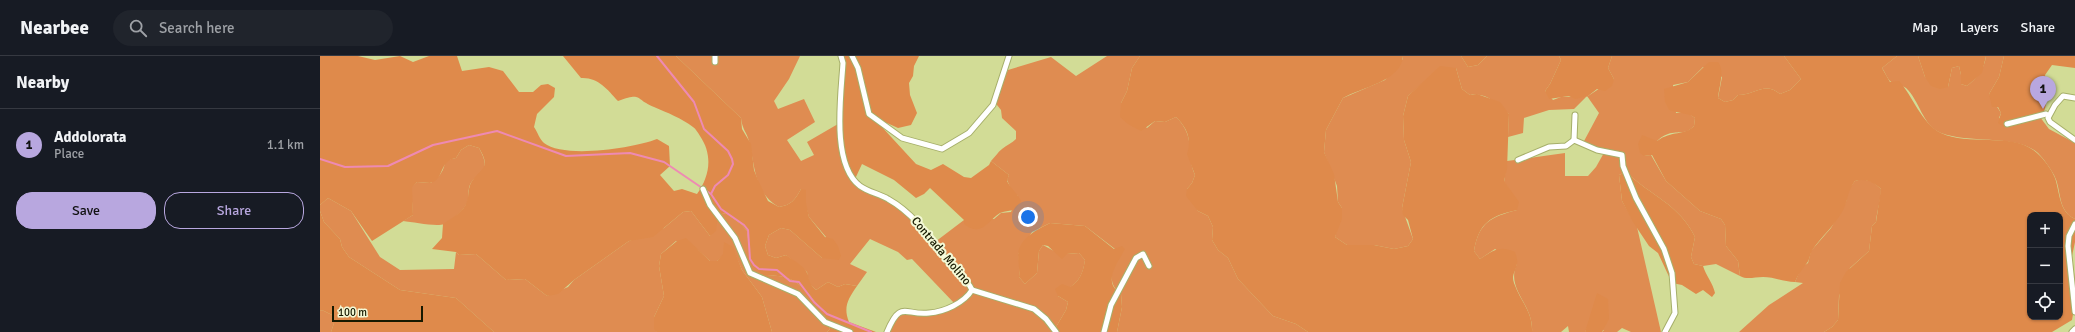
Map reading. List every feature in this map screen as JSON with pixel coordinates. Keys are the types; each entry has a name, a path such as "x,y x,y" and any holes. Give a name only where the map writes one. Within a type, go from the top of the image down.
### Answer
{"street":[{"name":"Contrada Molino","path":"841,56 843,64 839,140 847,167 860,186 888,199 914,217 953,269 970,285 972,290"},
{"path":"852,56 858,68 870,114 902,138 942,150 969,133 993,105 1009,56"},
{"path":"2075,98 2063,96 2055,105 2048,118 2050,122 2075,140"},
{"path":"2008,124 2046,114"},
{"path":"1574,140 1575,115"},
{"path":"1518,160 1549,147 1566,146 1574,140"},
{"path":"1574,140 1597,150 1622,155 1623,166 1636,198 1664,249 1672,273 1674,313 1664,332"},
{"path":"703,189 710,205 735,238 750,273 798,294 825,322 850,332"},
{"path":"2075,224 2069,236 2068,246 2075,312"},
{"path":"1104,332 1111,305 1136,258 1143,254 1149,266"},
{"path":"887,332 899,313 906,310 929,313 941,310 960,302 968,296 972,290 1034,309 1046,319 1056,332"},
{"path":"2072,332 2075,329"}],"shaded area":[{"path":"320,56 358,56 375,60 400,56 413,62 429,56 457,56 462,71 489,67 503,71 519,92 533,92 541,85 548,84 555,88 554,97 537,114 534,127 544,143 554,148 582,151 632,146 657,139 669,146 670,166 660,175 674,191 682,189 697,194 705,180 708,158 704,143 695,129 679,118 638,98 631,97 618,101 602,85 592,79 581,78 563,56 676,56 741,118 742,129 751,144 754,170 768,201 779,207 787,205 797,196 801,189 806,190 806,203 809,217 825,237 833,239 838,246 841,256 839,260 822,258 790,230 781,228 769,235 765,246 768,255 776,258 786,255 797,262 806,271 811,284 816,290 828,282 838,287 845,284 857,286 847,303 846,312 849,322 876,332 827,332 830,329 825,316 801,286 788,278 763,275 751,264 747,231 741,224 726,213 718,215 716,231 710,236 691,211 683,212 653,237 629,241 574,280 558,294 547,296 525,279 506,280 476,254 459,255 456,252 432,249 442,238 443,224 457,214 465,205 473,179 483,169 485,161 479,148 469,145 461,150 456,158 446,163 435,181 430,183 417,182 412,187 413,215 372,241 351,211 328,198 320,205"},
{"path":"676,56 800,56 789,79 774,101 778,109 804,99 815,122 787,140 801,161 814,155 807,142 838,124 855,179 867,189 893,200 918,220 935,242 964,220 994,219 1001,213 1011,212 1018,196 1013,193 1007,180 1009,175 991,161 1001,150 1016,139 1016,131 1002,118 1001,110 993,100 1008,70 1051,57 1076,76 1107,56 1140,56 1132,68 1127,91 1121,103 1147,128 1155,121 1165,122 1176,117 1189,139 1192,167 1195,175 1192,183 1187,189 1198,211 1208,216 1213,227 1212,240 1218,250 1228,258 1238,279 1273,316 1296,324 1308,332 1117,332 1122,307 1121,294 1113,285 1111,274 1115,249 1085,226 1050,223 1032,232 1018,254 1020,267 1019,277 1025,284 1037,273 1039,251 1043,245 1054,251 1067,254 1079,253 1085,260 1082,273 1077,281 1058,296 1068,302 1066,310 1056,327 1059,332 888,332 895,317 907,309 927,313 955,304 912,259 907,260 898,252 870,239 850,264 867,272 857,286 845,284 838,287 828,282 816,290 809,283 807,272 786,255 776,258 768,255 765,246 769,235 781,228 790,230 822,258 826,237 809,217 801,189 792,201 787,205 779,207 765,194 760,187 757,178 749,141 742,125 741,118"},
{"path":"842,56 919,56 914,66 913,76 909,83 910,95 917,113 911,125 898,128 887,123 881,126 916,164 931,170 943,164 964,177 971,178 989,165 991,161 1009,175 1007,181 1021,201 1016,209 1000,213 980,229 970,228 964,224 964,220 930,188 924,194 916,198 894,180 862,164 855,179 844,158 838,124"},
{"path":"1140,56 1403,56 1401,65 1396,72 1388,78 1343,98 1326,130 1324,152 1334,174 1338,202 1342,208 1342,219 1335,237 1347,245 1374,245 1394,249 1408,246 1413,239 1408,220 1403,215 1402,208 1411,162 1404,140 1403,116 1408,96 1440,66 1456,68 1462,89 1470,95 1477,94 1500,102 1509,114 1507,169 1504,181 1519,202 1517,210 1500,215 1488,222 1479,233 1474,251 1480,259 1489,253 1501,249 1515,252 1517,263 1513,280 1528,312 1532,325 1532,332 1308,332 1296,324 1273,316 1238,279 1228,258 1218,250 1212,240 1213,227 1208,216 1198,211 1186,196 1187,189 1192,183 1195,175 1187,154 1189,139 1183,125 1176,117 1165,122 1155,121 1141,131 1128,124 1120,117 1121,103 1127,91 1132,68"},
{"path":"1403,56 1461,56 1468,67 1478,65 1487,56 1559,56 1561,60 1550,84 1545,91 1553,100 1561,97 1587,96 1574,109 1549,110 1524,118 1523,133 1508,137 1509,114 1487,97 1482,95 1470,95 1462,89 1456,68 1423,83 1408,96 1403,116 1404,140 1411,162 1402,208 1413,239 1408,246 1394,249 1374,245 1347,245 1335,237 1342,208 1338,202 1337,186 1324,152 1326,130 1343,98 1385,80 1403,59"},
{"path":"1461,56 1487,56 1478,65 1468,67"},
{"path":"1559,56 1612,56 1608,68 1614,79 1612,86 1605,91 1597,89 1588,96 1575,99 1569,96 1549,99 1545,91 1550,84 1561,60"},
{"path":"1612,56 1784,56 1801,79 1790,90 1780,94 1775,90 1765,89 1738,95 1733,100 1725,102 1718,98 1722,77 1703,67 1688,82 1673,85 1676,113 1688,113 1695,118 1694,126 1685,132 1664,135 1644,156 1651,155 1666,181 1700,211 1721,219 1725,225 1726,246 1738,261 1740,276 1716,264 1703,266 1694,264 1691,257 1695,237 1681,216 1673,208 1626,172 1619,175 1622,201 1637,227 1661,332 1631,332 1622,328 1617,332 1602,332 1604,330 1587,328 1585,332 1569,332 1568,326 1561,332 1532,332 1529,313 1517,289 1515,281 1514,273 1517,264 1495,249 1480,259 1474,251 1479,233 1488,222 1500,215 1517,210 1509,189 1504,182 1507,161 1565,153 1565,176 1588,176 1596,167 1605,151 1583,143 1599,113 1587,96 1614,79 1608,68"},
{"path":"1784,56 1897,56 1882,68 1890,82 1899,81 1928,123 1934,129 1953,137 2016,143 2027,146 2037,153 2045,161 2054,175 2063,207 2070,216 2075,219 2075,242 2072,256 2075,281 2075,303 2072,320 2052,332 1824,332 1832,327 1838,320 1840,283 1846,272 1869,251 1872,226 1876,222 1881,189 1866,180 1855,181 1850,189 1842,212 1813,249 1808,261 1795,282 1767,277 1748,278 1740,276 1738,261 1726,246 1725,225 1721,219 1700,211 1666,181 1652,155 1644,156 1640,153 1638,144 1642,135 1657,141 1668,135 1686,131 1694,126 1695,118 1669,110 1665,102 1664,89 1688,82 1709,62 1718,62 1720,66 1721,79 1718,98 1725,102 1733,100 1738,95 1765,89 1775,90 1780,94 1790,90 1801,79"},
{"path":"1897,56 1918,56 1925,77 1948,87 1952,68 1959,66 1961,84 1967,86 1980,73 1986,56 2004,56 1999,77 1989,94 2001,113 1999,118 2012,124 2040,117 2049,129 2075,143 2075,219 2065,211 2051,169 2038,153 2029,147 2006,141 1953,136 1941,133 1929,124 1911,93 1906,88 1890,81 1882,68"},
{"path":"1918,56 1986,56 1982,73 1967,86 1961,84 1959,66 1952,68 1948,87 1940,89 1931,86 1925,77"},
{"path":"2004,56 2075,56 2075,68 2052,65 2045,75 2047,97 2043,114 2037,119 2004,127 1998,123 2001,113 1998,107 1992,107 1989,94 1999,77"},
{"path":"469,145 479,148 485,164 482,172 471,183 468,200 461,211 451,220 441,225 403,221 413,215 411,187 417,182 431,183 438,177 448,160 456,158 461,150"},
{"path":"1626,172 1673,208 1688,226 1695,237 1691,257 1694,264 1703,266 1714,289 1715,293 1712,297 1703,290 1696,294 1682,285 1672,283 1658,253 1649,246 1633,222 1622,201 1619,175"},
{"path":"1862,179 1873,182 1881,189 1880,201 1876,222 1872,226 1869,251 1850,268 1839,296 1838,320 1832,327 1824,332 1739,332 1769,305 1803,283 1795,282 1801,268 1808,263 1811,251 1831,228 1846,202 1848,190 1855,181"},
{"path":"328,198 351,211 380,257 400,270 454,269 456,252 459,255 476,254 506,280 525,279 547,296 568,287 574,280 629,241 664,228 683,212 691,211 710,236 718,215 726,213 741,224 747,231 749,246 763,275 785,277 796,282 817,303 825,316 830,329 827,332 772,332 762,297 742,270 732,247 717,261 710,261 698,250 676,241 661,254 659,266 664,296 654,317 657,332 494,332 456,298 400,290 349,257 342,247 340,239 324,222 320,211 320,205"},
{"path":"320,211 324,222 340,239 342,247 349,257 400,290 456,298 494,332 331,332 334,323 334,316 322,310 320,311"},
{"path":"1050,223 1085,226 1114,249 1122,246 1125,249 1115,267 1112,278 1112,284 1121,294 1122,307 1117,332 1059,332 1056,327 1066,310 1068,302 1058,296 1055,289 1062,284 1070,287 1079,279 1085,260 1079,253 1067,254 1062,259 1048,246 1043,245 1039,251 1037,273 1025,284 1019,277 1019,249 1025,239"},
{"path":"686,238 710,261 717,261 723,254 724,242 733,247 742,270 762,297 772,332 657,332 654,329 654,317 664,296 659,266 661,254 677,241"},
{"path":"1597,293 1608,299 1609,319 1602,332 1585,332"},
{"path":"322,310 334,316 334,323 331,332 320,332 320,311"}],"waterway":[{"path":"657,56 694,102 704,129 728,151 732,159 733,164 728,175 715,186 711,194 721,209 744,225 748,230 750,259 754,265 759,269 777,270 790,281 799,282 814,302 827,314 871,332"},
{"path":"320,159 345,167 388,166 433,145 497,131 566,156 630,153 664,162 711,194"}],"place":[{"name":"Addolorata","path":"2043,109"}]}
